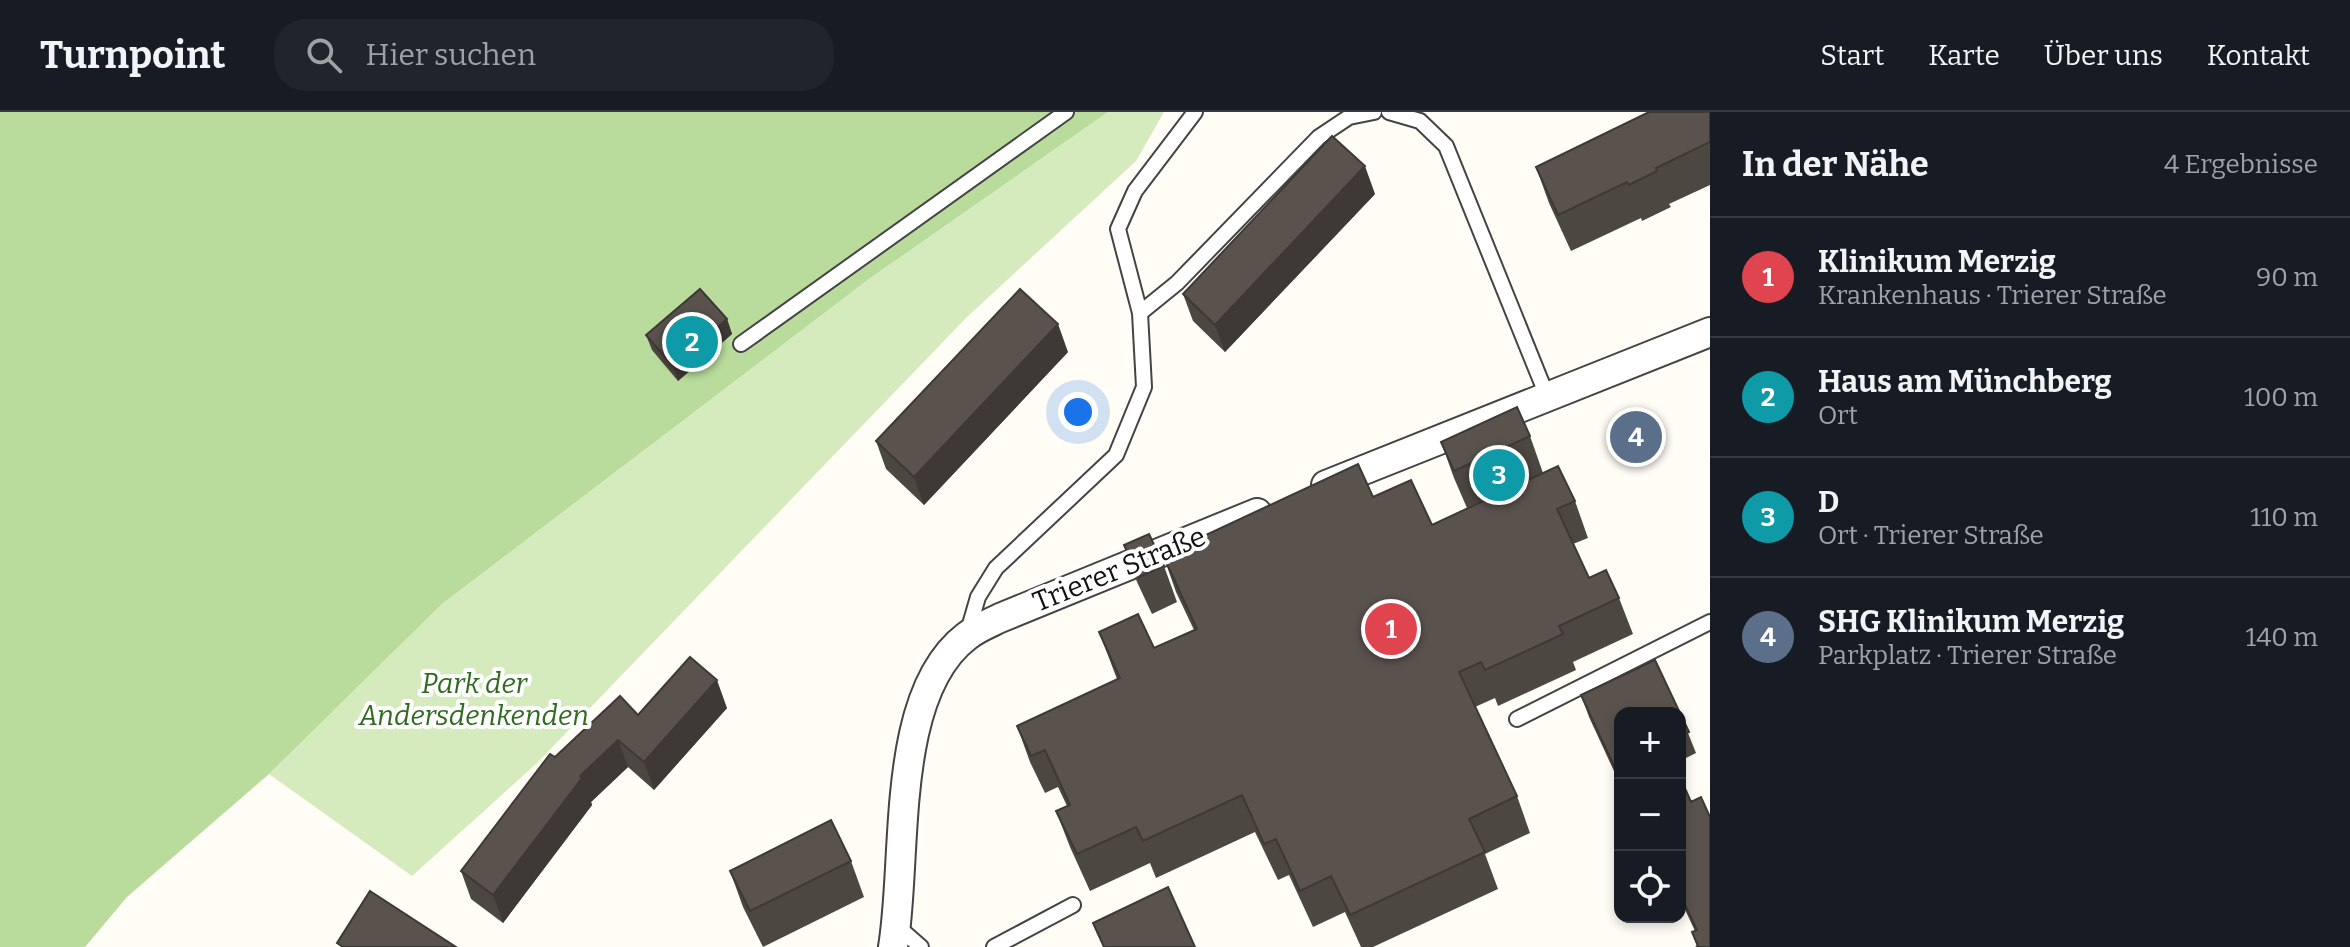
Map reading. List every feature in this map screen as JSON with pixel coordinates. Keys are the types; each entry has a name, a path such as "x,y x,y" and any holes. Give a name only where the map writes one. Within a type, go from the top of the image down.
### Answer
{"street":[{"name":"Trierer Straße","path":"895,936 905,790 915,734 928,690 945,659 967,636 1000,618 1710,332"}],"lane":[{"path":"741,344 1066,112"},
{"path":"967,636 978,597 996,568 1116,455 1144,387 1140,313 1118,229 1135,191 1195,112"},
{"path":"1140,313 1177,283 1319,137 1349,117 1374,112"},
{"path":"1389,112 1420,121 1446,146 1547,396"},
{"path":"1517,719 1710,622"},
{"path":"994,947 1008,943 1073,905"},
{"path":"895,936 921,947"}],"green space":[{"path":"0,112 1108,112 869,279 442,604 269,774 127,897 85,947 0,947"},
{"name":"Park der Andersdenkenden","path":"1108,112 1164,112 1136,161 967,317 537,763 412,876 269,774 442,604 869,279"}],"building":[{"path":"1649,112 1710,112 1710,142 1629,185 1627,182 1558,215 1536,167"},
{"path":"1332,136 1365,166 1215,325 1183,294"},
{"path":"700,289 727,319 673,366 646,335"},
{"path":"1020,289 1058,324 914,477 876,441"},
{"path":"1517,407 1530,436 1454,471 1441,442"},
{"path":"1358,464 1373,497 1411,480 1432,525 1558,466 1575,501 1557,509 1589,578 1606,570 1619,598 1559,626 1563,634 1485,670 1481,662 1459,672 1517,796 1469,819 1485,852 1350,915 1331,876 1300,891 1276,839 1264,844 1242,795 1143,841 1136,827 1077,854 1056,811 1070,805 1045,750 1031,756 1017,726 1120,678 1099,632 1138,614 1154,648 1197,629 1163,555"},
{"path":"1149,534 1164,566 1139,577 1124,545"},
{"path":"690,657 717,680 644,762 618,740 580,776 582,778 493,895 461,871 550,754 555,757 620,696 638,715"},
{"path":"1655,660 1677,707 1614,707 1614,766 1581,695"},
{"path":"1686,791 1691,802 1701,797 1710,817 1710,947 1696,947 1692,932 1697,930 1686,907"},
{"path":"831,820 851,861 750,911 730,871"},
{"path":"1168,887 1195,947 1104,947 1093,923"},
{"path":"370,891 456,947 343,947 337,943"}],"place":[{"name":"Haus am Münchberg","path":"692,342"},
{"name":"SHG Klinikum Merzig","path":"1636,437"},
{"name":"D","path":"1499,475"},
{"name":"Klinikum Merzig","path":"1391,629"}]}
